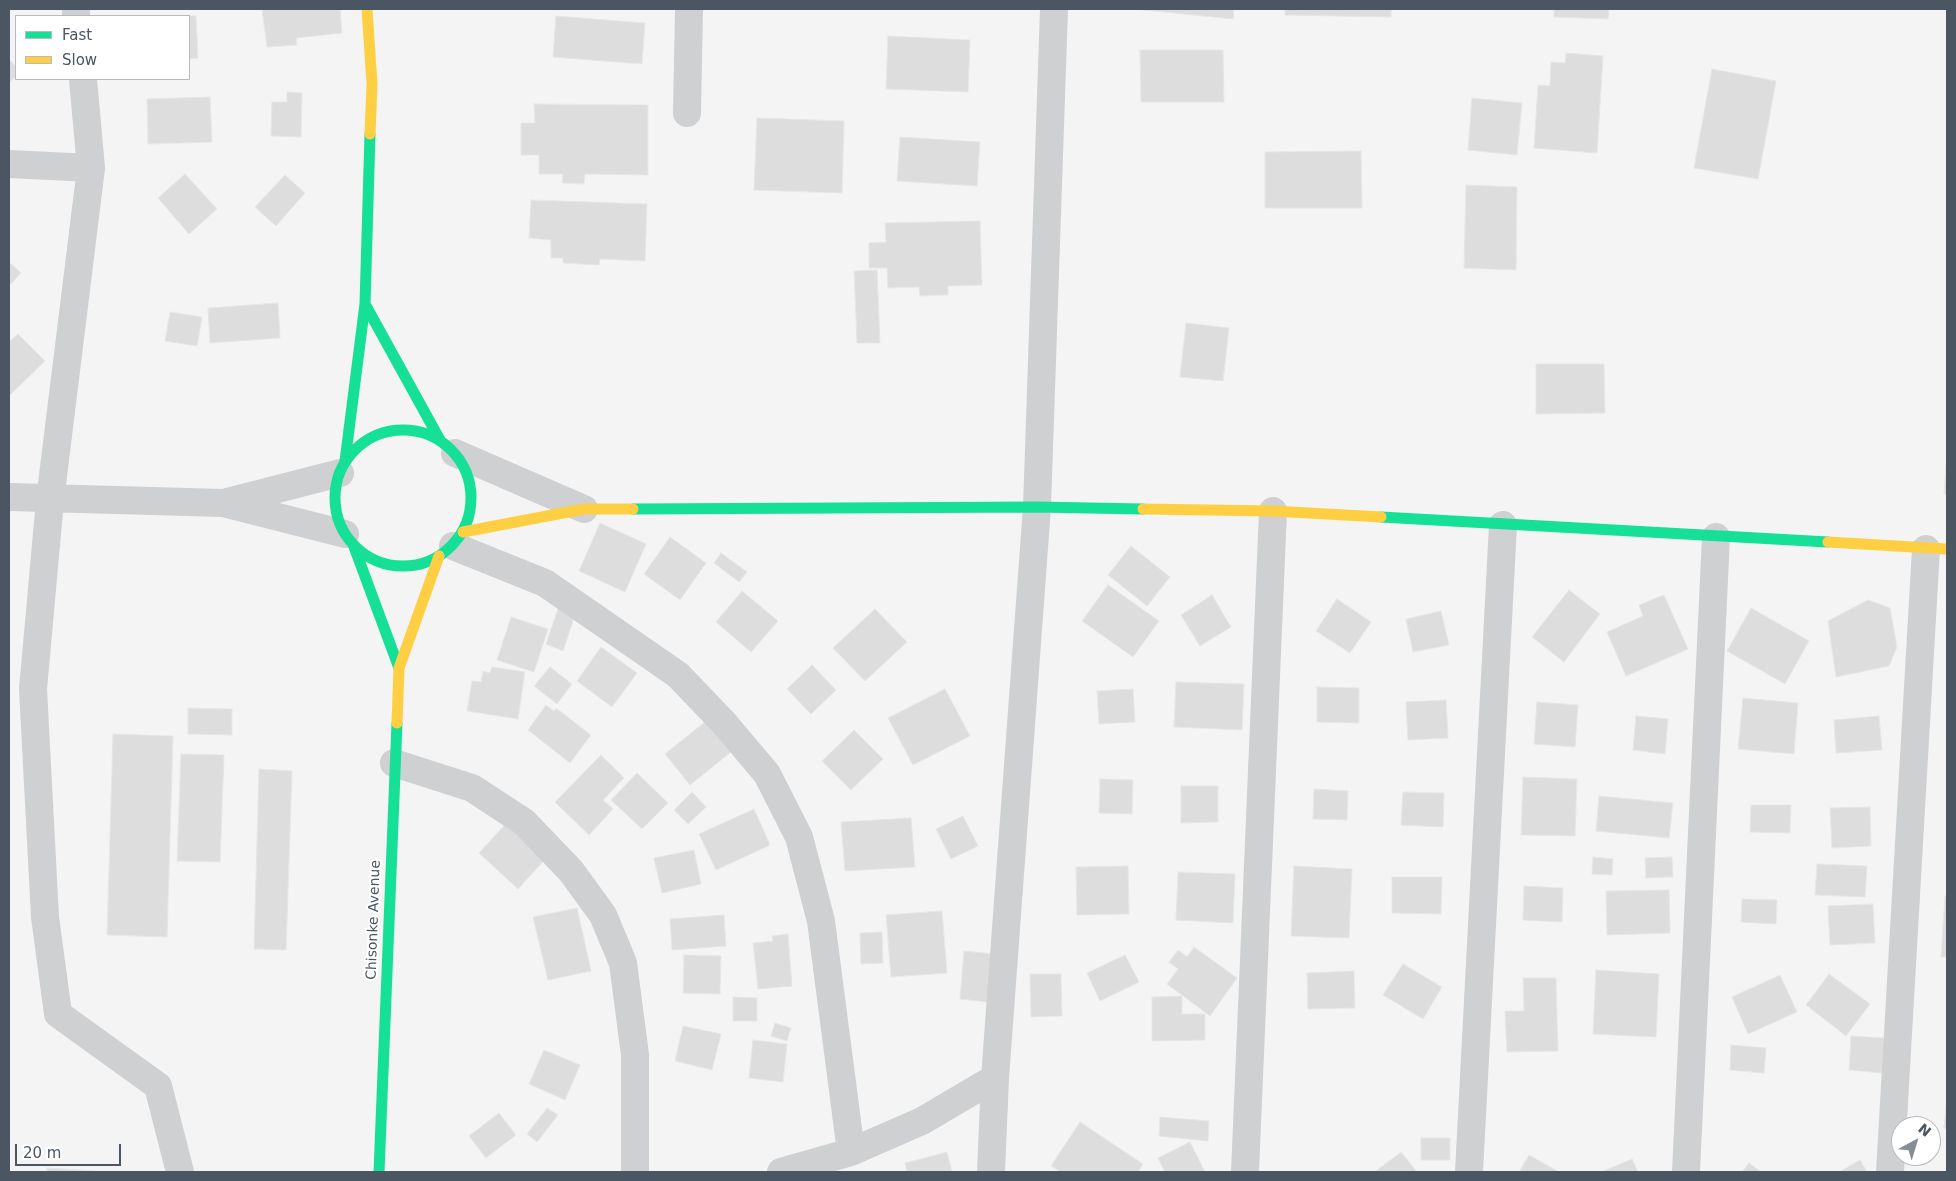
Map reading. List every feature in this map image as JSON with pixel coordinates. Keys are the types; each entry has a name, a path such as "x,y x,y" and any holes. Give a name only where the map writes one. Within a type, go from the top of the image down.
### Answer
{"street":[{"path":"367,9 372,84 365,304 342,467 335,488 335,504 339,520 349,539 399,668"},
{"path":"687,113 689,9"},
{"path":"991,1172 995,1078 1037,507 1054,9"},
{"path":"82,80 92,168 50,500 33,689 45,917 58,1014 158,1086 180,1172"},
{"path":"9,164 92,168"},
{"path":"365,304 447,447 464,468 470,483 471,492 469,517 451,545 399,668"},
{"path":"223,503 342,467 357,447 372,437 388,431 406,430 424,433 447,447 584,509"},
{"path":"9,497 50,500 223,503 349,539 372,558 394,566 417,565 451,545 584,509 1037,507 1273,511 1936,549 1890,1172"},
{"path":"1245,1172 1273,511"},
{"path":"1469,1172 1503,525"},
{"path":"1686,1172 1716,537"},
{"path":"451,545 545,583 678,675 724,723 767,774 799,837 821,921 851,1152"},
{"name":"Chisonke Avenue","path":"380,1172 399,668"},
{"path":"394,763 472,788 524,822 570,871 603,915 623,963 635,1054 635,1172"},
{"path":"781,1172 851,1152 922,1121 995,1078"}],"building":[{"path":"262,9 340,9 342,33 296,38 297,45 267,47"},
{"path":"1134,9 1234,9 1233,19"},
{"path":"1285,9 1391,9 1391,17 1285,15"},
{"path":"1554,9 1609,9 1608,19 1554,17"},
{"path":"190,16 196,16 198,58 190,59"},
{"path":"556,16 645,23 642,64 553,57"},
{"path":"888,36 970,40 968,92 886,89"},
{"path":"1140,50 1223,50 1224,102 1141,102"},
{"path":"1566,53 1603,56 1597,153 1534,148 1538,85 1550,86 1551,62 1565,63"},
{"path":"9,59 15,66 15,77 9,83"},
{"path":"1712,69 1776,81 1758,179 1694,168"},
{"path":"287,92 302,93 301,137 271,136 272,102 287,102"},
{"path":"210,97 212,142 148,144 147,99"},
{"path":"1472,98 1522,103 1517,155 1468,150"},
{"path":"534,104 648,105 648,175 585,174 584,184 562,183 563,174 539,174 539,155 521,155 521,123 535,123"},
{"path":"757,118 844,121 842,193 754,190"},
{"path":"900,137 980,142 977,186 897,181"},
{"path":"1361,151 1362,208 1265,208 1265,152"},
{"path":"185,174 217,209 189,234 158,198"},
{"path":"285,175 305,193 276,226 255,207"},
{"path":"1466,185 1517,187 1516,270 1464,268"},
{"path":"531,200 647,204 645,261 600,259 599,265 563,263 563,258 551,258 551,240 529,238"},
{"path":"980,221 982,285 948,286 948,295 920,296 919,287 888,288 887,268 869,268 869,243 886,242 885,223"},
{"path":"9,262 21,273 9,286"},
{"path":"877,270 880,343 857,343 854,271"},
{"path":"278,303 280,338 210,343 208,308"},
{"path":"170,312 202,317 197,346 165,341"},
{"path":"1186,323 1229,328 1223,381 1180,377"},
{"path":"18,334 45,361 9,396 9,342"},
{"path":"1536,364 1604,364 1605,413 1536,414"},
{"path":"1947,450 1947,494 1944,494"},
{"path":"600,523 646,544 625,592 579,571"},
{"path":"670,537 706,563 680,600 644,574"},
{"path":"1131,546 1170,577 1147,606 1108,575"},
{"path":"721,553 747,572 739,582 714,563"},
{"path":"1108,585 1159,621 1133,657 1082,621"},
{"path":"1569,590 1600,614 1564,662 1532,637"},
{"path":"742,591 778,621 751,652 716,622"},
{"path":"1212,595 1231,627 1200,646 1181,615"},
{"path":"1664,595 1688,649 1626,676 1607,632 1643,616 1639,605"},
{"path":"1337,599 1371,622 1350,653 1316,631"},
{"path":"1868,600 1890,608 1897,647 1889,666 1836,677 1828,621"},
{"path":"559,606 576,612 563,651 546,644"},
{"path":"1751,608 1809,641 1785,684 1727,651"},
{"path":"875,609 907,642 865,681 833,648"},
{"path":"1441,611 1449,645 1413,652 1406,619"},
{"path":"511,617 548,629 534,672 497,660"},
{"path":"601,647 637,673 612,707 577,681"},
{"path":"812,665 836,690 811,714 787,689"},
{"path":"492,667 525,672 518,719 467,711 472,681 481,682 483,671 490,673"},
{"path":"550,667 572,684 557,704 534,686"},
{"path":"1176,682 1244,684 1242,730 1174,727"},
{"path":"1317,687 1359,688 1359,723 1317,722"},
{"path":"945,689 970,736 913,765 888,718"},
{"path":"1133,689 1135,722 1099,724 1097,691"},
{"path":"1743,698 1798,703 1794,754 1738,749"},
{"path":"1446,700 1448,738 1408,740 1406,702"},
{"path":"1537,702 1578,705 1575,747 1534,744"},
{"path":"546,705 554,711 556,708 591,735 570,763 528,730"},
{"path":"188,708 232,709 232,735 188,734"},
{"path":"1636,716 1668,719 1665,754 1633,750"},
{"path":"1879,716 1882,750 1836,753 1834,720"},
{"path":"706,721 731,752 690,785 665,754"},
{"path":"854,730 883,759 851,790 822,761"},
{"path":"113,734 173,736 167,937 107,935"},
{"path":"181,754 224,755 220,862 177,861"},
{"path":"601,755 624,778 603,800 613,809 589,835 555,802"},
{"path":"259,769 292,771 286,950 254,949"},
{"path":"637,773 668,803 642,829 611,800"},
{"path":"1523,777 1577,779 1575,836 1521,835"},
{"path":"1100,779 1133,780 1132,814 1099,813"},
{"path":"1181,786 1218,786 1218,822 1181,823"},
{"path":"1314,789 1348,791 1347,820 1313,819"},
{"path":"692,792 706,807 688,824 674,810"},
{"path":"1403,792 1444,793 1443,827 1401,825"},
{"path":"1599,796 1673,803 1669,838 1596,831"},
{"path":"1751,805 1791,805 1790,833 1750,832"},
{"path":"1870,807 1871,846 1832,848 1830,808"},
{"path":"754,809 770,845 716,870 699,834"},
{"path":"963,816 978,846 951,859 936,829"},
{"path":"911,818 915,867 845,871 841,822"},
{"path":"509,820 548,856 518,889 479,853"},
{"path":"694,850 701,884 662,893 654,858"},
{"path":"1593,857 1613,859 1612,875 1592,874"},
{"path":"1672,857 1673,877 1646,878 1645,858"},
{"path":"1817,864 1867,866 1865,897 1815,895"},
{"path":"1128,866 1129,914 1077,915 1076,867"},
{"path":"1294,866 1352,869 1349,938 1291,936"},
{"path":"1178,872 1235,874 1233,923 1176,920"},
{"path":"1392,877 1442,877 1441,914 1392,913"},
{"path":"1524,886 1563,888 1562,922 1523,920"},
{"path":"1669,890 1670,933 1607,935 1606,891"},
{"path":"1945,896 1947,896 1947,957 1941,957"},
{"path":"1742,899 1777,900 1776,924 1741,922"},
{"path":"1873,904 1875,943 1830,945 1828,906"},
{"path":"577,908 591,971 548,980 533,917"},
{"path":"942,911 947,973 891,977 886,915"},
{"path":"724,915 726,946 672,950 670,919"},
{"path":"882,932 883,963 861,964 860,933"},
{"path":"788,934 792,986 758,989 753,943 773,941 772,936"},
{"path":"1194,947 1237,978 1210,1016 1167,984 1178,969 1169,962 1178,950 1187,957"},
{"path":"964,951 993,954 988,1002 960,999"},
{"path":"684,955 721,956 720,994 683,993"},
{"path":"1125,955 1139,982 1100,1001 1087,973"},
{"path":"1403,964 1442,987 1423,1019 1383,995"},
{"path":"1596,970 1659,974 1656,1037 1593,1034"},
{"path":"1354,971 1355,1008 1308,1009 1307,973"},
{"path":"1030,974 1061,974 1062,1016 1031,1017"},
{"path":"1829,974 1870,1004 1846,1036 1806,1005"},
{"path":"1780,975 1797,1012 1748,1034 1732,997"},
{"path":"1523,978 1556,978 1558,1051 1507,1052 1505,1011 1524,1011"},
{"path":"1182,996 1182,1014 1205,1014 1205,1040 1152,1041 1152,997"},
{"path":"733,997 757,998 757,1021 733,1021"},
{"path":"775,1023 791,1028 787,1041 771,1036"},
{"path":"683,1026 721,1034 712,1070 675,1061"},
{"path":"1851,1036 1884,1038 1882,1073 1849,1070"},
{"path":"753,1040 787,1044 783,1082 749,1078"},
{"path":"1731,1045 1766,1048 1764,1073 1730,1070"},
{"path":"544,1050 580,1065 565,1100 529,1084"},
{"path":"1947,1095 1947,1129 1944,1128"},
{"path":"547,1108 558,1115 537,1142 527,1134"},
{"path":"499,1113 516,1135 486,1158 469,1136"},
{"path":"1160,1117 1209,1121 1208,1141 1159,1136"},
{"path":"1080,1122 1143,1164 1138,1172 1061,1172 1051,1166"},
{"path":"1421,1138 1450,1138 1450,1160 1421,1160"},
{"path":"1190,1142 1205,1172 1165,1172 1158,1158"},
{"path":"947,1152 952,1172 907,1172 905,1163"},
{"path":"1401,1152 1417,1172 1376,1172 1376,1171"},
{"path":"1529,1155 1559,1172 1519,1172"},
{"path":"1632,1159 1638,1172 1601,1172"},
{"path":"1860,1160 1867,1172 1839,1172"},
{"path":"1749,1163 1761,1172 1742,1172"},
{"path":"47,1168 110,1172 47,1172"}],"traffic: fast":[{"path":"345,461 365,304 370,134"},
{"path":"365,304 440,440"},
{"path":"403,430 429,435 441,441 451,450 460,460 466,472 471,498 466,524 460,536 451,546 441,555 429,561 403,566 377,561 365,555 355,546 346,536 340,524 335,498 340,472 346,460 355,450 365,441 377,435 403,430"},
{"path":"633,509 1037,507 1143,509"},
{"path":"1381,517 1828,542"},
{"path":"353,544 399,668"},
{"path":"379,1172 397,723"}],"traffic: slow":[{"path":"367,9 372,84 370,134"},
{"path":"463,532 584,509 633,509"},
{"path":"1143,509 1273,511 1381,517"},
{"path":"1828,542 1947,549"},
{"path":"397,723 399,668 439,556"}]}
